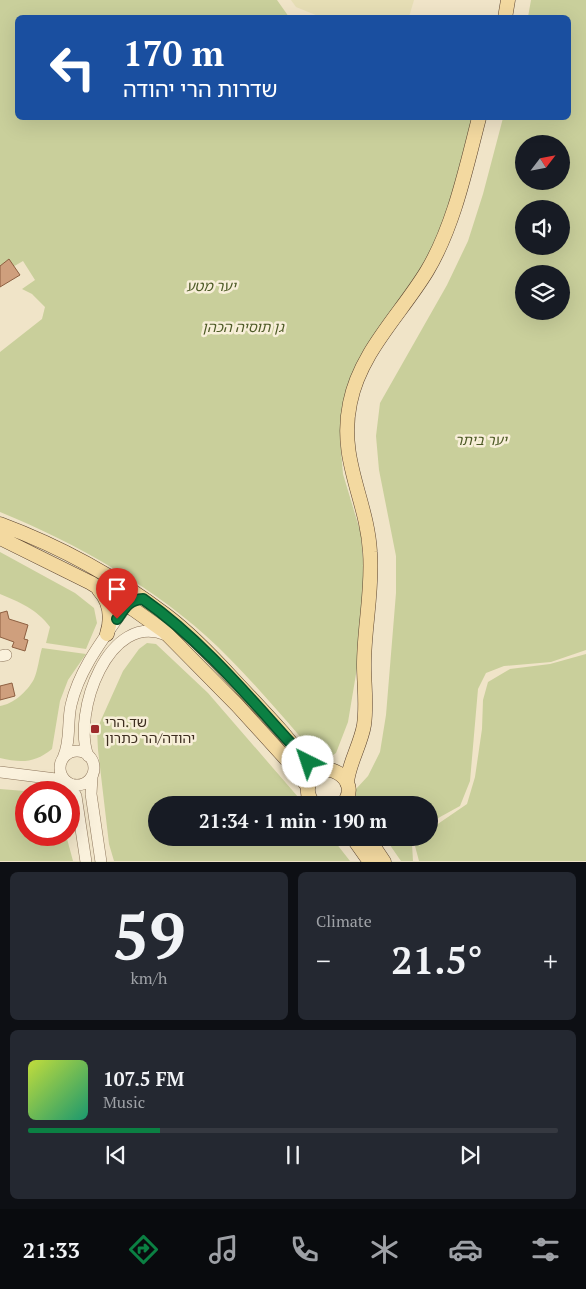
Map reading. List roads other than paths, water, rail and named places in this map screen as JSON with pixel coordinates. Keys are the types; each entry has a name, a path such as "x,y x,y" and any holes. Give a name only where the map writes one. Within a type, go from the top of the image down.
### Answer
{"main road":[{"path":"506,15 508,0"},
{"path":"347,796 347,783 362,736 366,703 364,664 371,588 370,550 363,514 351,472 347,447 349,404 366,361 428,270 444,237 462,182 478,120"},
{"path":"0,524 71,556 143,599 167,616 208,652 319,772"},
{"path":"0,538 92,583 146,617 172,638 298,771 308,787 309,796"},
{"path":"92,583 103,595 110,608 107,634"},
{"path":"308,787 312,778 319,772 340,768 345,762 366,703"},
{"path":"334,770 347,783"},
{"path":"359,846 370,862"},
{"path":"373,846 384,862"}],"street":[{"path":"65,781 61,775 62,761 68,748 70,707 85,666 127,605 133,601 143,599"},
{"path":"102,862 91,794 94,766 88,756 84,738 85,710 93,685 114,650 123,640 143,631 157,632 172,638"},
{"path":"35,775 45,773 73,752 79,752 88,756"},
{"path":"0,772 35,775 62,781"},
{"path":"80,785 92,777"},
{"path":"80,822 86,862"}],"place":[{"name":"שד.הרי יהודה/הר כתרון","path":"95,729"}],"park label":[{"name":"יער מטע","path":"211,285"},
{"name":"גן תוסיה הכהן","path":"243,326"},
{"name":"יער ביתר","path":"481,439"}]}
